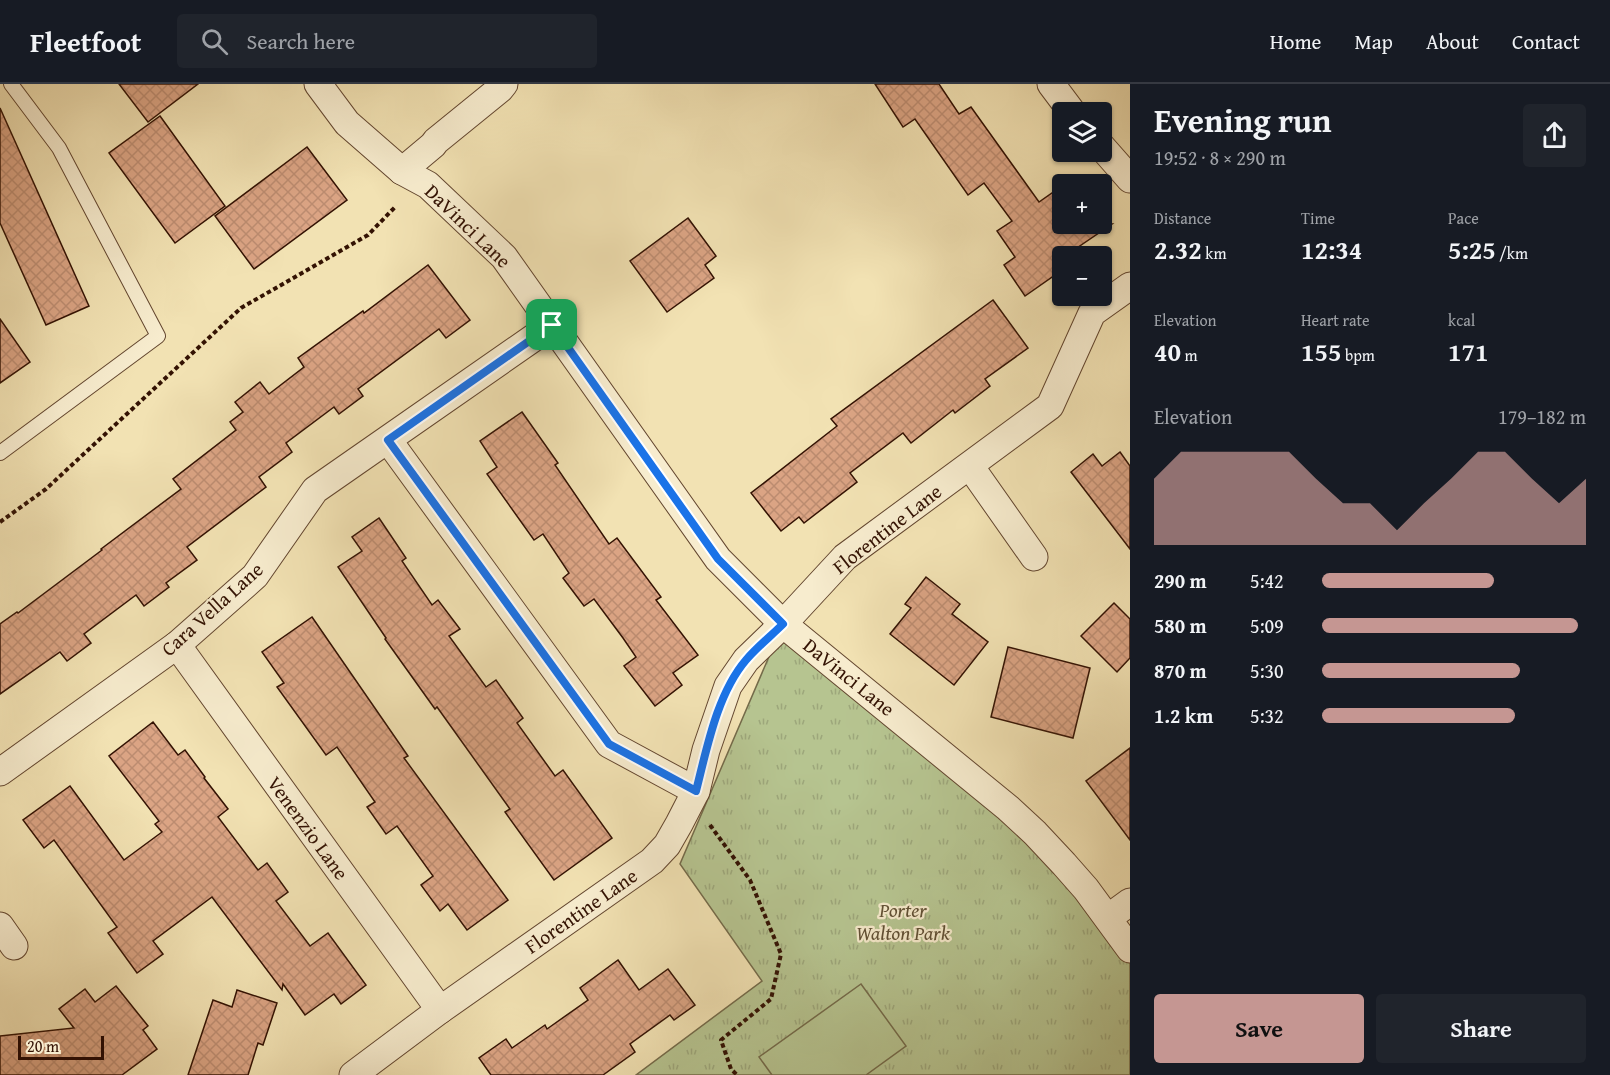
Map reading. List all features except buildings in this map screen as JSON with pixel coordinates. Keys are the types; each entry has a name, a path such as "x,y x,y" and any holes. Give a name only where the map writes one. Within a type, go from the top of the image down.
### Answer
{"street":[{"name":"DaVinci Lane","path":"318,84 346,123 402,171 428,184 504,257 718,559 783,624 1021,820 1086,889 1130,948"},
{"path":"402,171 504,84"},
{"path":"1051,84 1064,102"},
{"path":"1112,159 1130,179"},
{"name":"Florentine Lane","path":"353,1075 440,1010 652,861 667,845 696,791 706,750 728,686 746,660 845,557 1050,406 1092,313 1130,286"},
{"name":"Cara Vella Lane","path":"0,772 177,645 255,576 315,490 552,325"},
{"path":"388,440 609,744 696,791"},
{"path":"970,466 1034,557"},
{"name":"Venenzio Lane","path":"177,645 440,1010"},
{"path":"1108,918 1130,902"}],"lane":[{"path":"0,453 159,336 59,148 11,84"}],"path":[{"path":"0,522 46,489 241,308 368,234 396,206"},
{"path":"710,825 750,880 782,954 771,999 721,1040 731,1069 737,1075"}],"green space":[{"name":"Porter Walton Park","path":"783,624 1008,808 1130,949 1130,1075 636,1075 762,981 680,864"},
{"path":"861,984 906,1046 866,1075 772,1075 759,1057"}],"route":[{"path":"552,325 718,559 783,624 746,660 728,686 706,750 696,791 609,744 388,440 552,325"}]}
